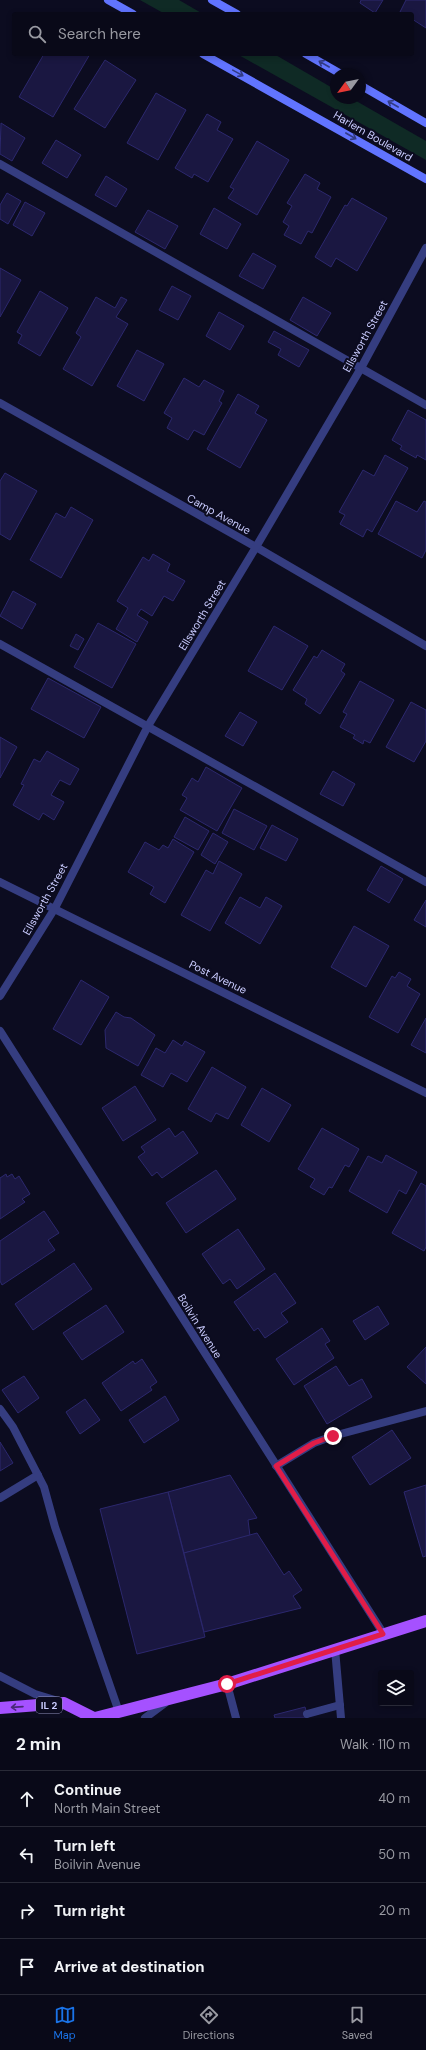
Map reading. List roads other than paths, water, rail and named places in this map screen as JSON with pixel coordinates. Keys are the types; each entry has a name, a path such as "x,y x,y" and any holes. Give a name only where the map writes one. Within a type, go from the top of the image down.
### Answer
{"main road":[{"name":"IL 2","path":"0,1708 64,1703 95,1718 227,1684 426,1621"}],"street":[{"path":"108,0 129,12"},
{"path":"212,0 233,12"},
{"name":"Harlem Boulevard","path":"208,56 426,179"},
{"path":"310,56 330,68"},
{"path":"366,88 426,123"},
{"path":"0,164 426,404"},
{"name":"Ellsworth Street","path":"0,996 55,908 148,726 256,547 361,368 426,248"},
{"name":"Camp Avenue","path":"0,403 256,547 426,646"},
{"path":"0,644 426,882"},
{"name":"Post Avenue","path":"0,882 426,1093"},
{"name":"Boilvin Avenue","path":"0,1031 383,1634"},
{"path":"0,1409 13,1427 44,1487 55,1527 119,1712"},
{"path":"276,1466 314,1443 333,1436 426,1411"},
{"path":"0,1498 38,1475"},
{"path":"335,1649 342,1718"},
{"path":"0,1676 35,1694 64,1703"},
{"path":"227,1684 236,1718"},
{"path":"145,1718 172,1698"},
{"path":"307,1714 340,1705"}]}
